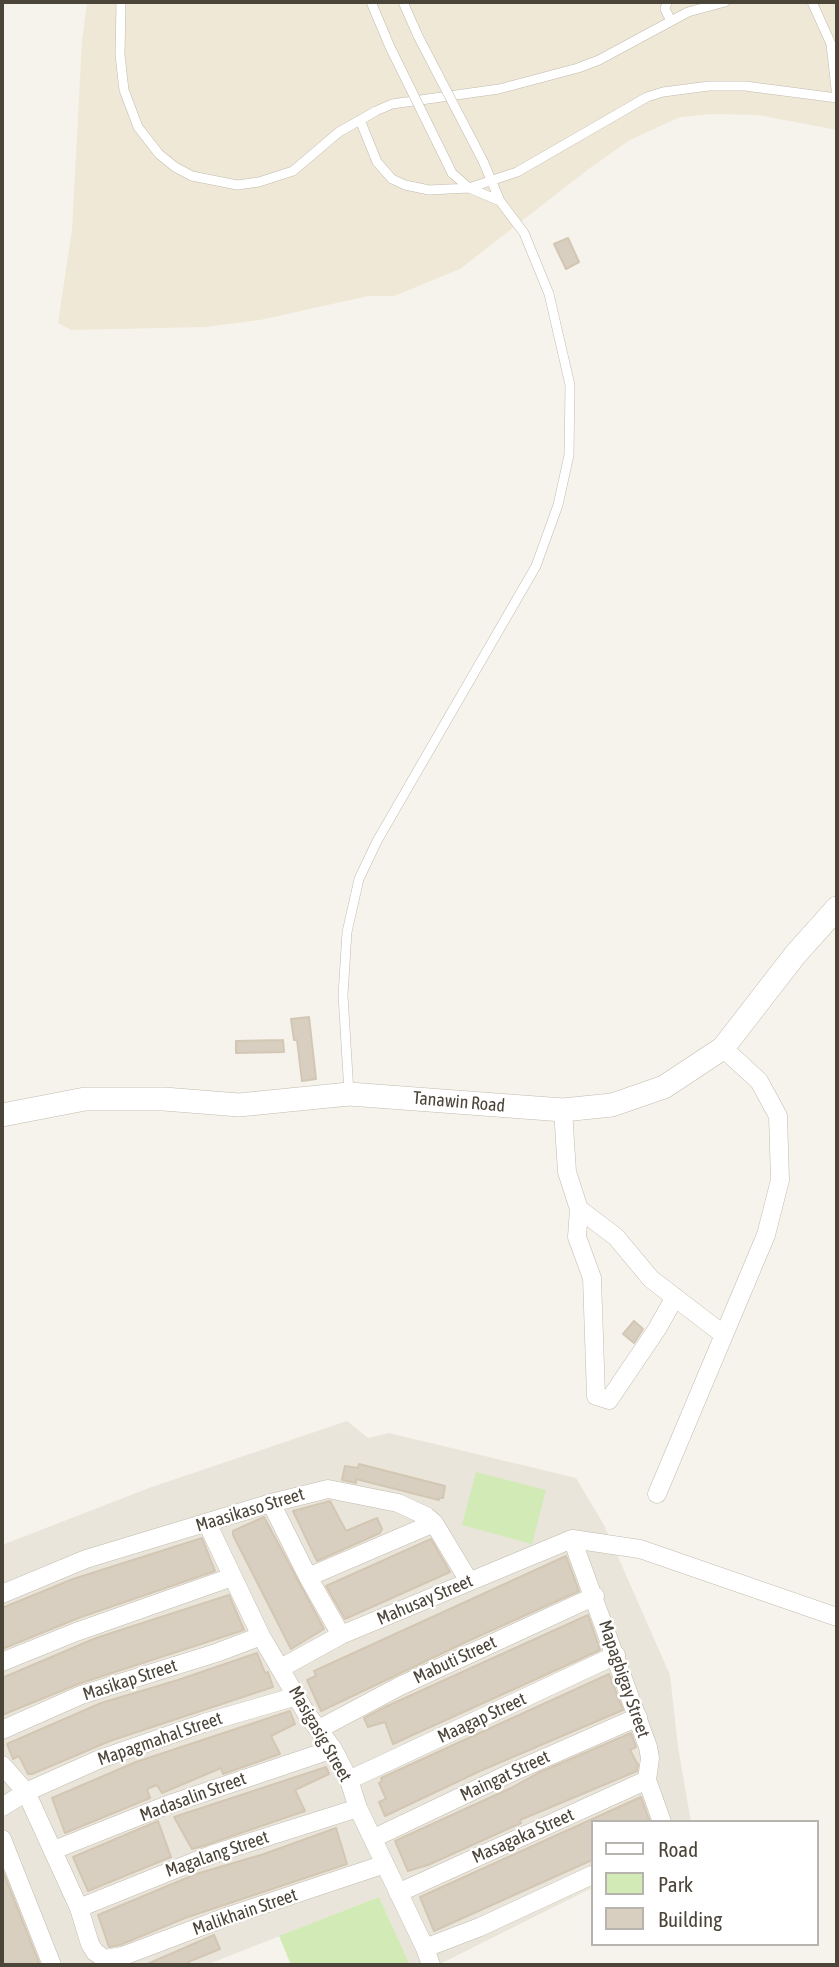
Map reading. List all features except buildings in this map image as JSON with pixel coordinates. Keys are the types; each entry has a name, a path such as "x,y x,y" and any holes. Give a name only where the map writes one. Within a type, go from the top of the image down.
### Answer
{"street":[{"name":"Tanawin Road","path":"2,1115 85,1099 164,1099 239,1105 349,1094 563,1111 612,1105 664,1087 723,1048 795,955 837,908"},
{"path":"657,1494 766,1235 780,1180 778,1116 759,1081 723,1048"},
{"path":"563,1111 567,1172 579,1209 577,1237 592,1278 596,1396 609,1401 675,1297"},
{"path":"579,1209 616,1237 651,1279 724,1335"},
{"name":"Maasikaso Street","path":"2,1594 86,1559 271,1503 319,1490 338,1489 398,1503 426,1516 434,1523 469,1581"},
{"path":"271,1503 341,1635"},
{"name":"Masigasig Street","path":"207,1523 261,1636 306,1713 333,1749 349,1780 358,1808 428,1957"},
{"path":"308,1577 434,1523"},
{"path":"572,1539 640,1549 837,1617"},
{"name":"Mahusay Street","path":"281,1668 341,1635 572,1539"},
{"name":"Mapagbigay Street","path":"572,1539 638,1717 650,1758 647,1780 661,1820"},
{"path":"2,1662 76,1632 232,1577"},
{"name":"Mabuti Street","path":"319,1729 400,1686 595,1596"},
{"name":"Masikap Street","path":"2,1730 81,1695 216,1653 261,1636"},
{"name":"Maagap Street","path":"349,1780 616,1655"},
{"name":"Mapagmahal Street","path":"2,1807 26,1792 100,1759 204,1723 296,1696"},
{"name":"Maingat Street","path":"374,1838 506,1775 638,1717"},
{"name":"Madasalin Street","path":"54,1850 167,1805 333,1749"},
{"path":"2,1765 26,1792 79,1908"},
{"name":"Masagaka Street","path":"398,1893 647,1780"},
{"name":"Magalang Street","path":"79,1908 203,1858 358,1808"},
{"path":"2,1839 52,1965"},
{"name":"Malikhain Street","path":"79,1908 90,1944 95,1952 105,1959 123,1956 226,1917 385,1864"},
{"path":"428,1957 480,1927 590,1876"}],"lane":[{"path":"121,2 120,55 124,90 138,127 159,154 175,167 192,176 237,185 278,177 293,171 339,132 392,104 499,89 578,68 599,60 688,12 726,2"},
{"path":"371,2 452,173 469,188 500,201"},
{"path":"349,1094 343,995 347,932 359,879 384,829 527,583 548,534 565,477 570,427 567,363 549,294 524,233 500,201 490,182 483,161 403,2"},
{"path":"667,2 665,9 671,21"},
{"path":"360,120 377,162 392,179 429,190 469,188 516,173 646,97 663,92 709,86 745,86 837,98 831,44 812,2"}],"shaded area":[{"path":"87,2 837,2 837,130 758,115 712,114 680,117 630,140 460,269 394,296 368,296 260,320 205,327 71,330 58,323 72,230 82,41"},
{"path":"347,1421 368,1438 389,1433 576,1478 604,1525 670,1675 678,1747 691,1820 590,1820 590,1889 438,1965 410,1965 379,1897 206,1965 2,1965 2,1545 149,1488"}],"green space":[{"path":"476,1472 546,1490 532,1544 462,1525"},
{"path":"379,1897 410,1965 291,1965 279,1936"}]}
